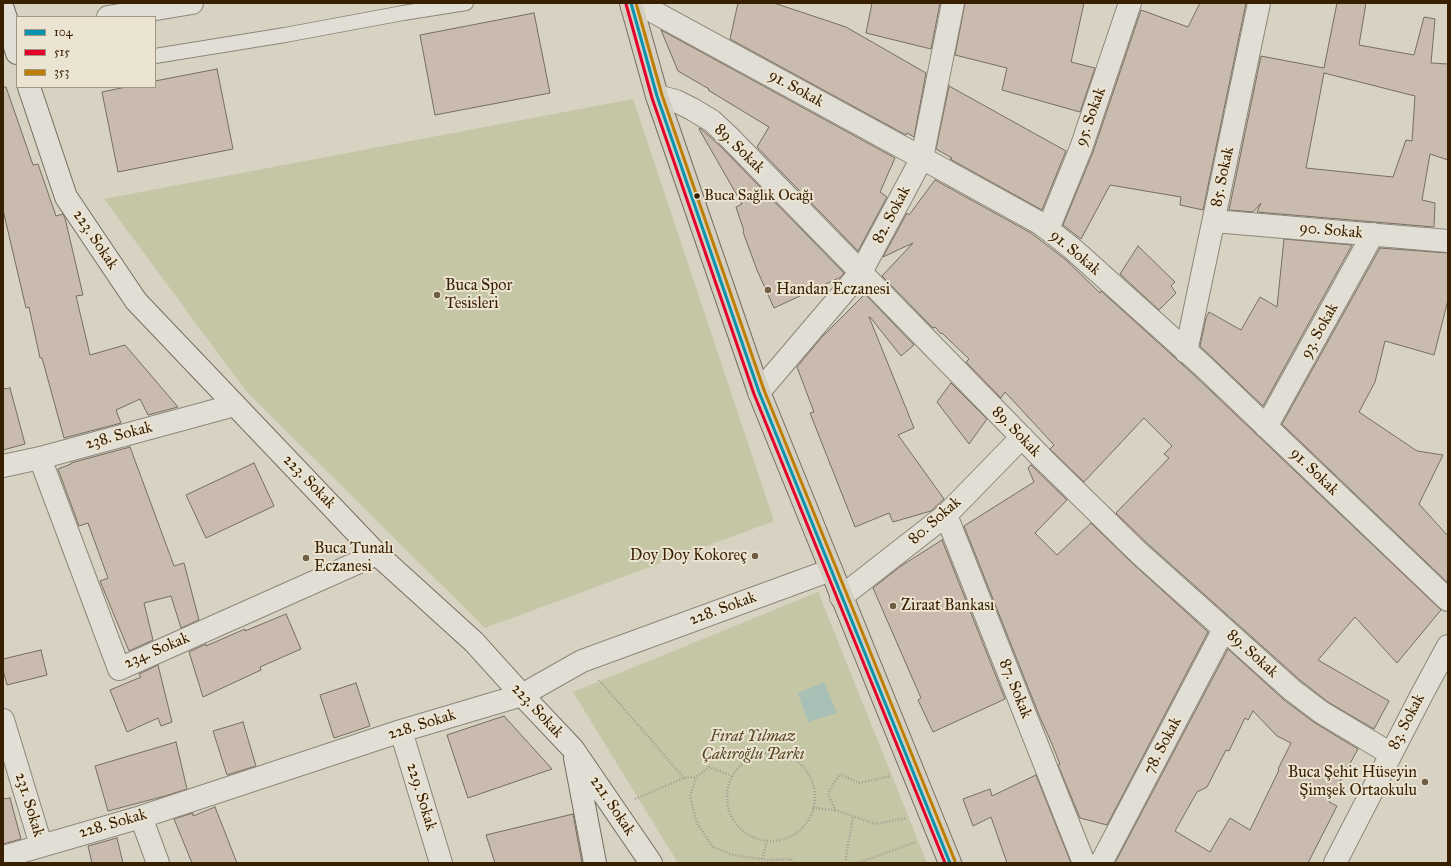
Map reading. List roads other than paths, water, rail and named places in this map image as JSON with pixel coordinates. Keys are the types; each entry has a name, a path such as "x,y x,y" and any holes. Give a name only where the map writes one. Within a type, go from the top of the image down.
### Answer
{"main road":[{"path":"631,5 657,96 759,392 841,597 914,771 950,863"}],"street":[{"path":"114,16 192,3"},
{"name":"82. Sokak","path":"759,392 862,272 922,158 953,3"},
{"name":"95. Sokak","path":"1048,229 1083,140 1130,3"},
{"name":"85. Sokak","path":"1186,352 1259,3"},
{"name":"91. Sokak","path":"631,5 643,6 922,158 1048,229 1074,250 1186,352 1448,600"},
{"path":"3,9 15,42"},
{"name":"223. Sokak","path":"29,88 66,198 136,301 377,554 474,642 573,749 595,863"},
{"name":"89. Sokak","path":"657,96 676,100 712,122 723,131 1022,437 1139,552 1292,690 1321,712 1391,754"},
{"name":"90. Sokak","path":"1214,221 1448,241"},
{"name":"93. Sokak","path":"1266,427 1373,234"},
{"name":"238. Sokak","path":"3,466 40,458 236,405"},
{"name":"80. Sokak","path":"841,597 946,515 1022,437"},
{"name":"234. Sokak","path":"40,458 119,669 377,554"},
{"name":"87. Sokak","path":"946,515 1084,863"},
{"name":"228. Sokak","path":"3,857 141,817 401,731 522,695 582,661 831,570"},
{"name":"78. Sokak","path":"1101,863 1224,629"},
{"name":"83. Sokak","path":"1335,863 1448,647"},
{"name":"231. Sokak","path":"3,720 41,845"},
{"name":"229. Sokak","path":"401,731 441,863"},
{"name":"221. Sokak","path":"573,749 651,863"},
{"path":"141,817 158,863"}],"lane":[{"path":"156,56 286,35 466,3"}],"place":[{"name":"Buca Sağlık Ocağı","path":"697,196"},
{"name":"Handan Eczanesi","path":"768,290"},
{"name":"Buca Spor Tesisleri","path":"437,295"},
{"name":"Doy Doy Kokoreç","path":"755,556"},
{"name":"Buca Tunalı Eczanesi","path":"306,558"},
{"name":"Ziraat Bankası","path":"893,606"},
{"name":"Buca Şehit Hüseyin Şimşek Ortaokulu","path":"1425,782"}],"park label":[{"name":"Fırat Yılmaz Çakıroğlu Parkı","path":"753,746"}]}
